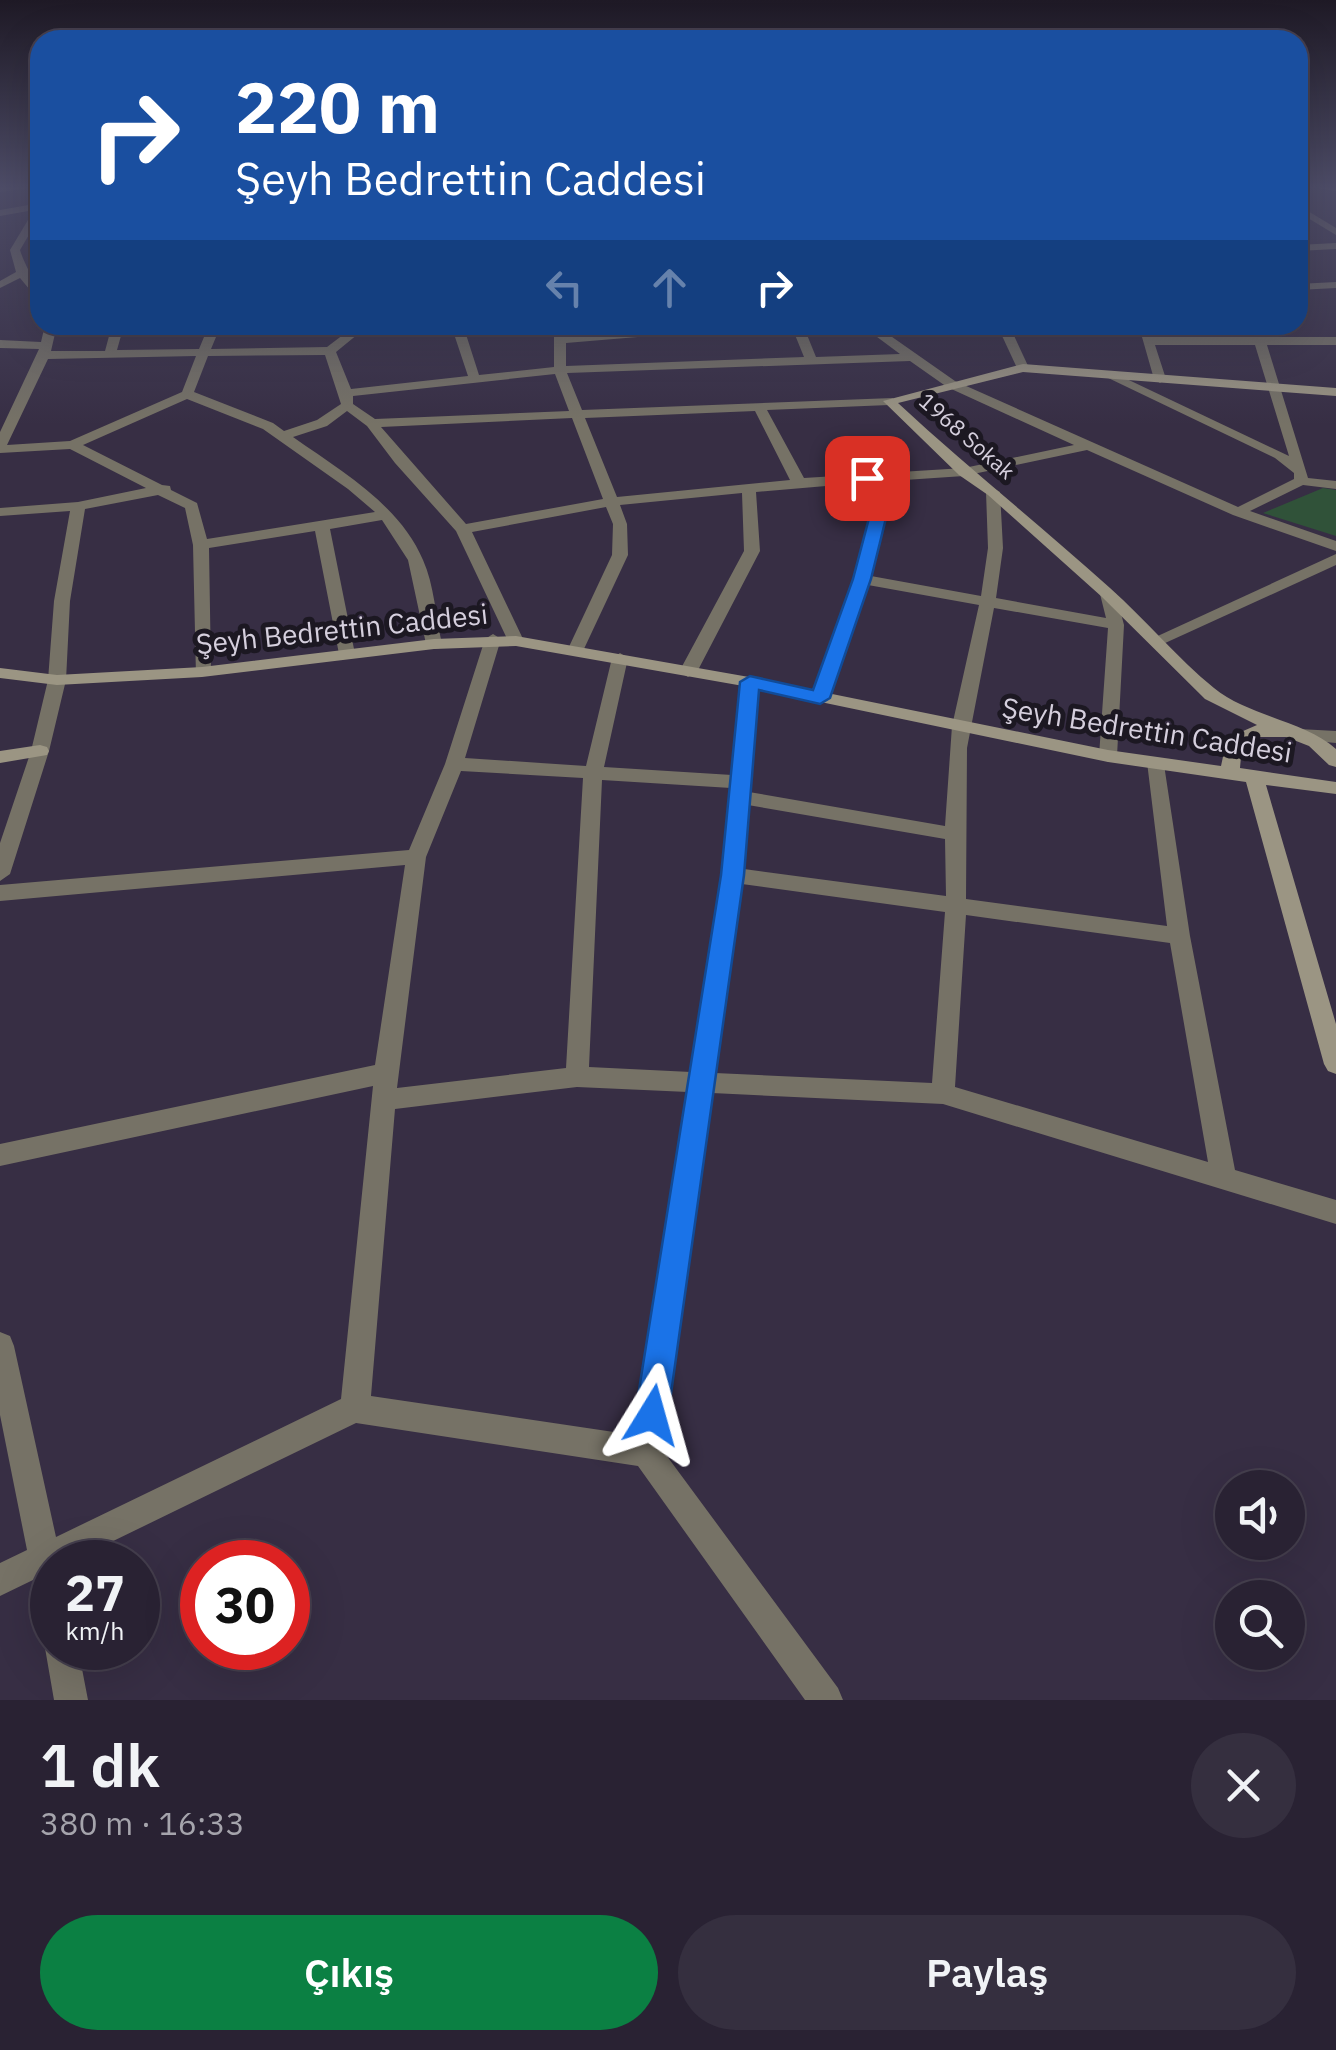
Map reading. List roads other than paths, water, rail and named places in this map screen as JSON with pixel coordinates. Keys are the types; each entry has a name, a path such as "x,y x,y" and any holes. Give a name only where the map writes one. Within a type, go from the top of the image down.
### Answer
{"street":[{"path":"0,267 20,268"},
{"path":"0,284 20,268"},
{"path":"20,268 30,284"},
{"path":"1308,286 1336,285"},
{"path":"48,335 1,441 72,444 192,506 201,545 202,672"},
{"path":"111,351 115,335"},
{"path":"72,444 187,394 211,335"},
{"path":"0,344 44,350 330,351 350,335"},
{"path":"461,335 474,377"},
{"path":"561,335 560,370 620,524 620,555 575,651"},
{"path":"562,340 639,335"},
{"path":"801,335 811,359"},
{"path":"882,335 951,384 1238,512 1336,546"},
{"path":"1008,335 1023,368"},
{"path":"1146,335 1160,380"},
{"path":"1148,341 1336,338"},
{"path":"1259,339 1301,476"},
{"path":"330,351 346,399 372,423 463,529 504,640 416,857 386,1072 355,1408"},
{"path":"284,436 322,423 346,399 474,377 560,370 912,357"},
{"name":"1968 Sokak","path":"889,401 1023,368 1336,392"},
{"path":"1108,374 1280,455 1301,476 1336,485"},
{"path":"187,394 284,436 386,514 416,560 434,644"},
{"path":"372,423 889,401"},
{"name":"1968 Sokak","path":"889,401 964,472 993,492 1108,594 1211,695"},
{"path":"760,406 799,483"},
{"path":"463,529 611,502 799,483 964,472 1089,446"},
{"path":"1238,512 1301,476"},
{"path":"820,698 862,579 878,518 867,478"},
{"path":"688,672 752,551 749,488"},
{"path":"0,512 78,506 166,490"},
{"path":"943,1094 956,906 954,834 960,728 987,600 997,513 993,492"},
{"path":"0,874 40,751 57,680 62,601 74,548 78,506"},
{"path":"201,545 386,514"},
{"path":"322,526 347,654"},
{"path":"1157,640 1336,559"},
{"path":"862,579 1116,625"},
{"path":"1108,594 1116,625 1108,756"},
{"name":"Şeyh Bedrettin Caddesi","path":"0,674 57,680 202,672 434,644 504,640 750,682 1108,756 1336,788"},
{"path":"577,1077 593,776 620,658"},
{"path":"750,682 733,875 646,1452 826,1700"},
{"path":"1211,695 1331,753 1336,761"},
{"path":"1211,695 1233,742 1230,772"},
{"path":"1233,742 1257,730 1336,737"},
{"path":"0,757 40,751"},
{"path":"1156,762 1179,936 1223,1175"},
{"path":"454,764 741,790 954,834"},
{"path":"1254,776 1336,1064"},
{"path":"0,893 416,857"},
{"path":"733,875 1179,936"},
{"path":"0,1155 386,1072"},
{"path":"385,1100 577,1077 943,1094 1336,1212"},
{"path":"0,1346 42,1540"},
{"path":"79,1540 355,1408 646,1452"},
{"path":"0,1580 30,1564"},
{"path":"66,1670 71,1700"}]}
